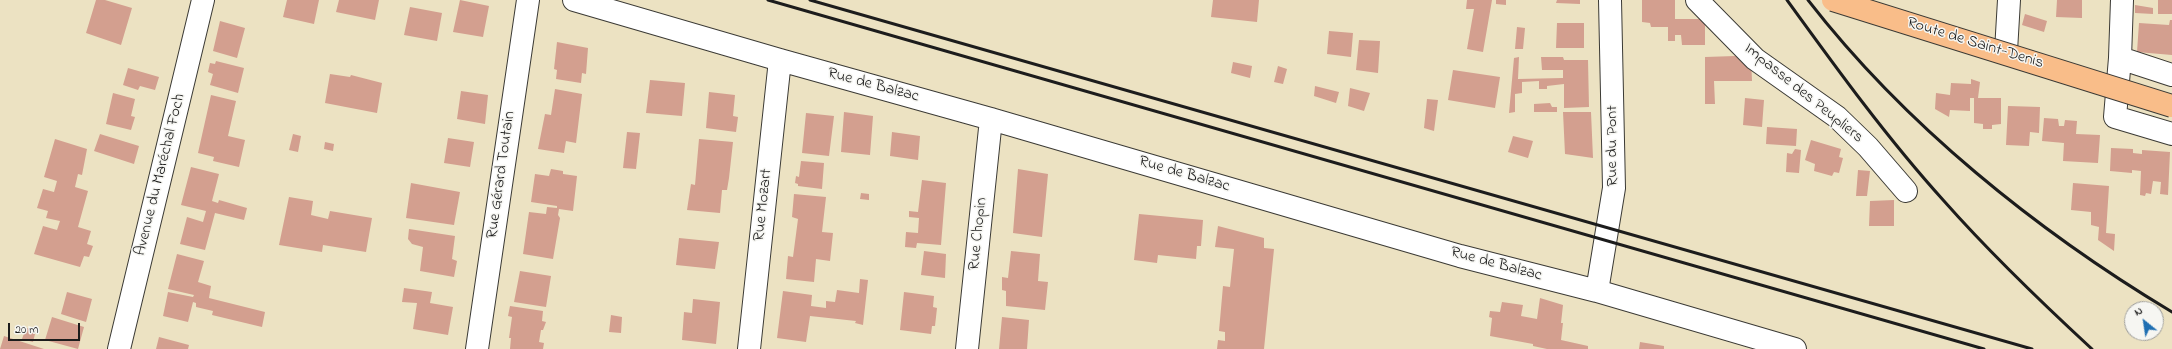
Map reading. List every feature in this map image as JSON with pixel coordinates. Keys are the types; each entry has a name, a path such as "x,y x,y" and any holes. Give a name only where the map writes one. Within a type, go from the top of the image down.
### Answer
{"main road":[{"name":"Route de Saint-Denis","path":"1833,0 2172,106"}],"street":[{"name":"Avenue du Maréchal Foch","path":"118,349 203,0"},
{"name":"Rue Gérard Toutain","path":"477,349 528,0"},
{"name":"Rue de Balzac","path":"574,0 991,119 1460,256 1597,292 1795,349"},
{"name":"Rue du Pont","path":"1597,292 1614,188 1610,0"},
{"name":"Impasse des Peupliers","path":"1697,0 1755,59 1837,117 1868,147 1906,191"},
{"name":"Route de Saint-Denis","path":"1857,0 2006,51 2117,84"},
{"path":"2006,51 2009,0"},
{"path":"2122,0 2120,58 2115,117 2172,134"},
{"path":"2120,58 2172,75"},
{"name":"Rue Mozart","path":"749,349 780,60"},
{"name":"Rue Chopin","path":"967,349 991,119"}],"building":[{"path":"96,0 105,0 132,8 121,45 86,33"},
{"path":"287,0 319,0 314,24 283,17"},
{"path":"339,0 379,0 375,20 336,12"},
{"path":"460,0 489,6 483,37 453,32"},
{"path":"1213,0 1259,0 1257,22 1211,17"},
{"path":"1467,0 1492,0 1483,52 1467,49 1474,9 1466,9"},
{"path":"1496,0 1506,0 1506,5 1496,4"},
{"path":"1557,0 1580,0 1580,4 1556,3"},
{"path":"1642,0 1675,0 1675,19 1705,19 1705,45 1682,45 1681,35 1675,35 1675,41 1668,41 1668,27 1651,27 1650,23 1642,22"},
{"path":"2057,0 2082,0 2082,18 2056,17"},
{"path":"2158,0 2172,0 2172,14 2158,14"},
{"path":"2135,5 2153,8 2153,14 2135,13"},
{"path":"410,7 442,13 437,41 404,35"},
{"path":"2025,14 2047,21 2044,32 2022,25"},
{"path":"2170,20 2172,20 2172,55 2137,52 2139,23 2169,25"},
{"path":"220,21 245,28 237,58 213,51"},
{"path":"1557,23 1584,23 1584,48 1556,48"},
{"path":"1517,27 1525,28 1523,49 1515,49"},
{"path":"1329,31 1353,33 1351,57 1327,54"},
{"path":"1359,40 1380,41 1378,73 1356,70"},
{"path":"557,42 588,48 586,74 582,73 581,83 556,79 557,70 554,69"},
{"path":"1735,56 1751,58 1752,81 1714,81 1715,104 1705,104 1705,57"},
{"path":"1519,57 1518,79 1563,78 1563,70 1542,70 1541,57 1563,57 1564,60 1588,60 1589,107 1564,108 1564,84 1547,86 1547,89 1539,89 1539,81 1522,82 1522,93 1515,94 1515,112 1509,113 1514,58"},
{"path":"216,61 244,68 238,93 210,85 213,74 208,72 210,63 215,64"},
{"path":"1233,62 1252,66 1250,78 1231,73"},
{"path":"1278,66 1287,69 1283,84 1274,82"},
{"path":"128,68 159,77 155,90 140,86 138,90 123,85"},
{"path":"1453,70 1500,77 1495,108 1448,100"},
{"path":"330,74 350,77 351,75 382,83 377,113 325,103"},
{"path":"1971,79 1980,82 1978,98 2001,98 2001,124 1992,125 1992,129 1983,129 1983,124 1974,123 1974,98 1970,98 1970,111 1950,110 1949,117 1935,109 1936,93 1950,95 1951,83 1971,84"},
{"path":"650,80 685,83 682,116 646,113"},
{"path":"1315,86 1339,92 1336,103 1314,96"},
{"path":"1350,88 1370,93 1364,111 1348,106"},
{"path":"555,89 582,94 576,143 566,141 564,153 538,149 545,114 551,115"},
{"path":"461,91 488,95 485,124 457,119"},
{"path":"709,92 735,95 733,116 738,117 736,132 706,128"},
{"path":"113,93 135,99 131,116 135,117 131,130 106,124"},
{"path":"211,95 236,101 228,136 245,140 239,167 213,161 214,157 198,153"},
{"path":"1745,98 1764,100 1762,127 1743,125"},
{"path":"1427,99 1438,100 1434,131 1424,128"},
{"path":"1550,103 1552,107 1557,107 1557,112 1534,112 1534,104"},
{"path":"2008,106 2040,107 2039,133 2030,132 2029,146 2006,145"},
{"path":"844,112 873,116 870,155 841,152"},
{"path":"1563,112 1591,112 1593,158 1565,154"},
{"path":"806,113 834,116 829,156 802,153"},
{"path":"2044,118 2058,119 2059,126 2064,126 2065,120 2077,121 2076,134 2100,135 2098,163 2063,161 2064,143 2042,141"},
{"path":"1767,127 1797,129 1796,146 1766,144"},
{"path":"627,132 640,133 636,169 623,168"},
{"path":"892,132 920,136 918,160 890,156"},
{"path":"100,134 139,146 134,164 94,151"},
{"path":"293,134 301,136 298,152 289,150"},
{"path":"1513,136 1533,141 1528,158 1508,152"},
{"path":"448,138 474,142 470,167 444,163"},
{"path":"55,139 87,149 82,175 78,174 75,187 88,191 78,227 91,231 87,244 93,246 89,257 84,256 80,267 34,254 43,226 57,230 60,221 46,218 48,211 37,208 43,189 54,192 57,181 44,177"},
{"path":"699,139 733,142 727,190 722,190 720,213 687,210 691,184 695,185"},
{"path":"1811,140 1841,149 1839,157 1843,158 1839,173 1834,172 1832,176 1814,171 1815,164 1805,160"},
{"path":"325,142 334,144 333,151 324,149"},
{"path":"2111,148 2133,149 2133,153 2142,154 2142,150 2170,152 2168,195 2160,194 2161,182 2153,181 2151,194 2146,193 2145,196 2140,195 2141,171 2132,170 2132,173 2110,171"},
{"path":"1795,149 1801,150 1799,173 1786,172 1787,153 1792,154"},
{"path":"801,161 824,163 822,189 798,186 798,184 795,183 796,176 799,177"},
{"path":"191,167 219,174 212,201 218,203 219,200 247,208 244,220 215,213 205,250 180,244 187,217 203,222 206,211 181,205"},
{"path":"551,169 563,171 563,174 577,176 573,211 559,209 558,215 560,218 553,259 523,254 529,212 546,214 547,207 557,208 557,206 531,202 535,174 549,176"},
{"path":"1018,169 1048,174 1042,237 1013,233"},
{"path":"1858,170 1870,171 1867,196 1856,196"},
{"path":"922,180 946,183 941,245 917,243 916,248 905,247 906,232 918,233 919,218 909,217 909,211 918,212"},
{"path":"411,183 460,192 454,225 406,218"},
{"path":"2073,183 2109,186 2106,233 2115,234 2114,251 2098,240 2099,227 2091,225 2091,212 2071,210"},
{"path":"861,193 869,194 869,200 860,199"},
{"path":"794,194 826,197 822,232 833,233 830,261 816,259 814,282 786,279 788,256 793,257 798,219 792,217"},
{"path":"289,197 313,201 311,215 328,219 330,211 372,218 366,252 323,245 322,252 279,245"},
{"path":"1894,200 1894,226 1869,226 1870,201"},
{"path":"1139,214 1203,220 1201,246 1197,246 1196,259 1158,255 1157,263 1134,260"},
{"path":"1218,226 1264,238 1264,248 1274,249 1264,349 1217,349 1218,340 1225,341 1225,332 1219,331 1223,286 1230,287 1234,249 1215,247"},
{"path":"409,229 455,236 452,259 457,261 454,277 420,271 423,247 412,244 408,239"},
{"path":"679,238 719,242 715,269 676,265"},
{"path":"924,251 946,254 945,278 921,275"},
{"path":"1011,251 1040,254 1038,281 1048,282 1045,310 1006,306 1006,291 1002,290 1002,277 1008,278"},
{"path":"177,254 204,261 198,282 211,286 209,298 265,312 262,327 212,315 213,311 196,307 196,303 193,302 188,322 163,316 168,292 193,297 194,295 168,289"},
{"path":"520,271 551,276 546,307 514,302"},
{"path":"860,279 868,280 863,325 855,323 856,321 810,316 806,342 777,338 783,291 812,295 811,306 826,308 826,301 835,302 837,290 859,293"},
{"path":"404,288 432,292 430,303 453,307 448,335 413,329 417,303 402,302"},
{"path":"67,292 92,299 86,322 61,314"},
{"path":"904,292 934,296 933,307 937,308 935,326 932,326 931,334 900,330"},
{"path":"1540,298 1563,305 1561,340 1588,346 1588,349 1547,349 1533,346 1533,344 1490,336 1492,318 1489,317 1490,311 1500,312 1502,302 1523,305 1521,316 1537,319"},
{"path":"693,299 720,302 716,344 682,340 684,312 692,313"},
{"path":"510,306 543,311 542,321 546,322 543,330 541,330 539,342 544,343 543,349 510,349 511,338 509,338 512,317 508,316"},
{"path":"611,315 622,317 621,333 609,332"},
{"path":"52,317 84,327 78,349 45,340"},
{"path":"1002,317 1029,320 1027,349 999,349"},
{"path":"26,328 36,330 33,342 22,339"},
{"path":"4,336 44,349 0,349"},
{"path":"159,337 189,345 188,349 156,349"},
{"path":"1640,342 1664,346 1664,349 1639,349"}],"railway":[{"path":"768,0 1984,349"},
{"path":"810,0 2032,349"},
{"path":"1787,0 1902,153 1961,220 2035,295 2092,349"},
{"path":"1808,0 1846,46 1887,90 1930,132 1976,172 2023,211 2072,247 2172,312"}]}
